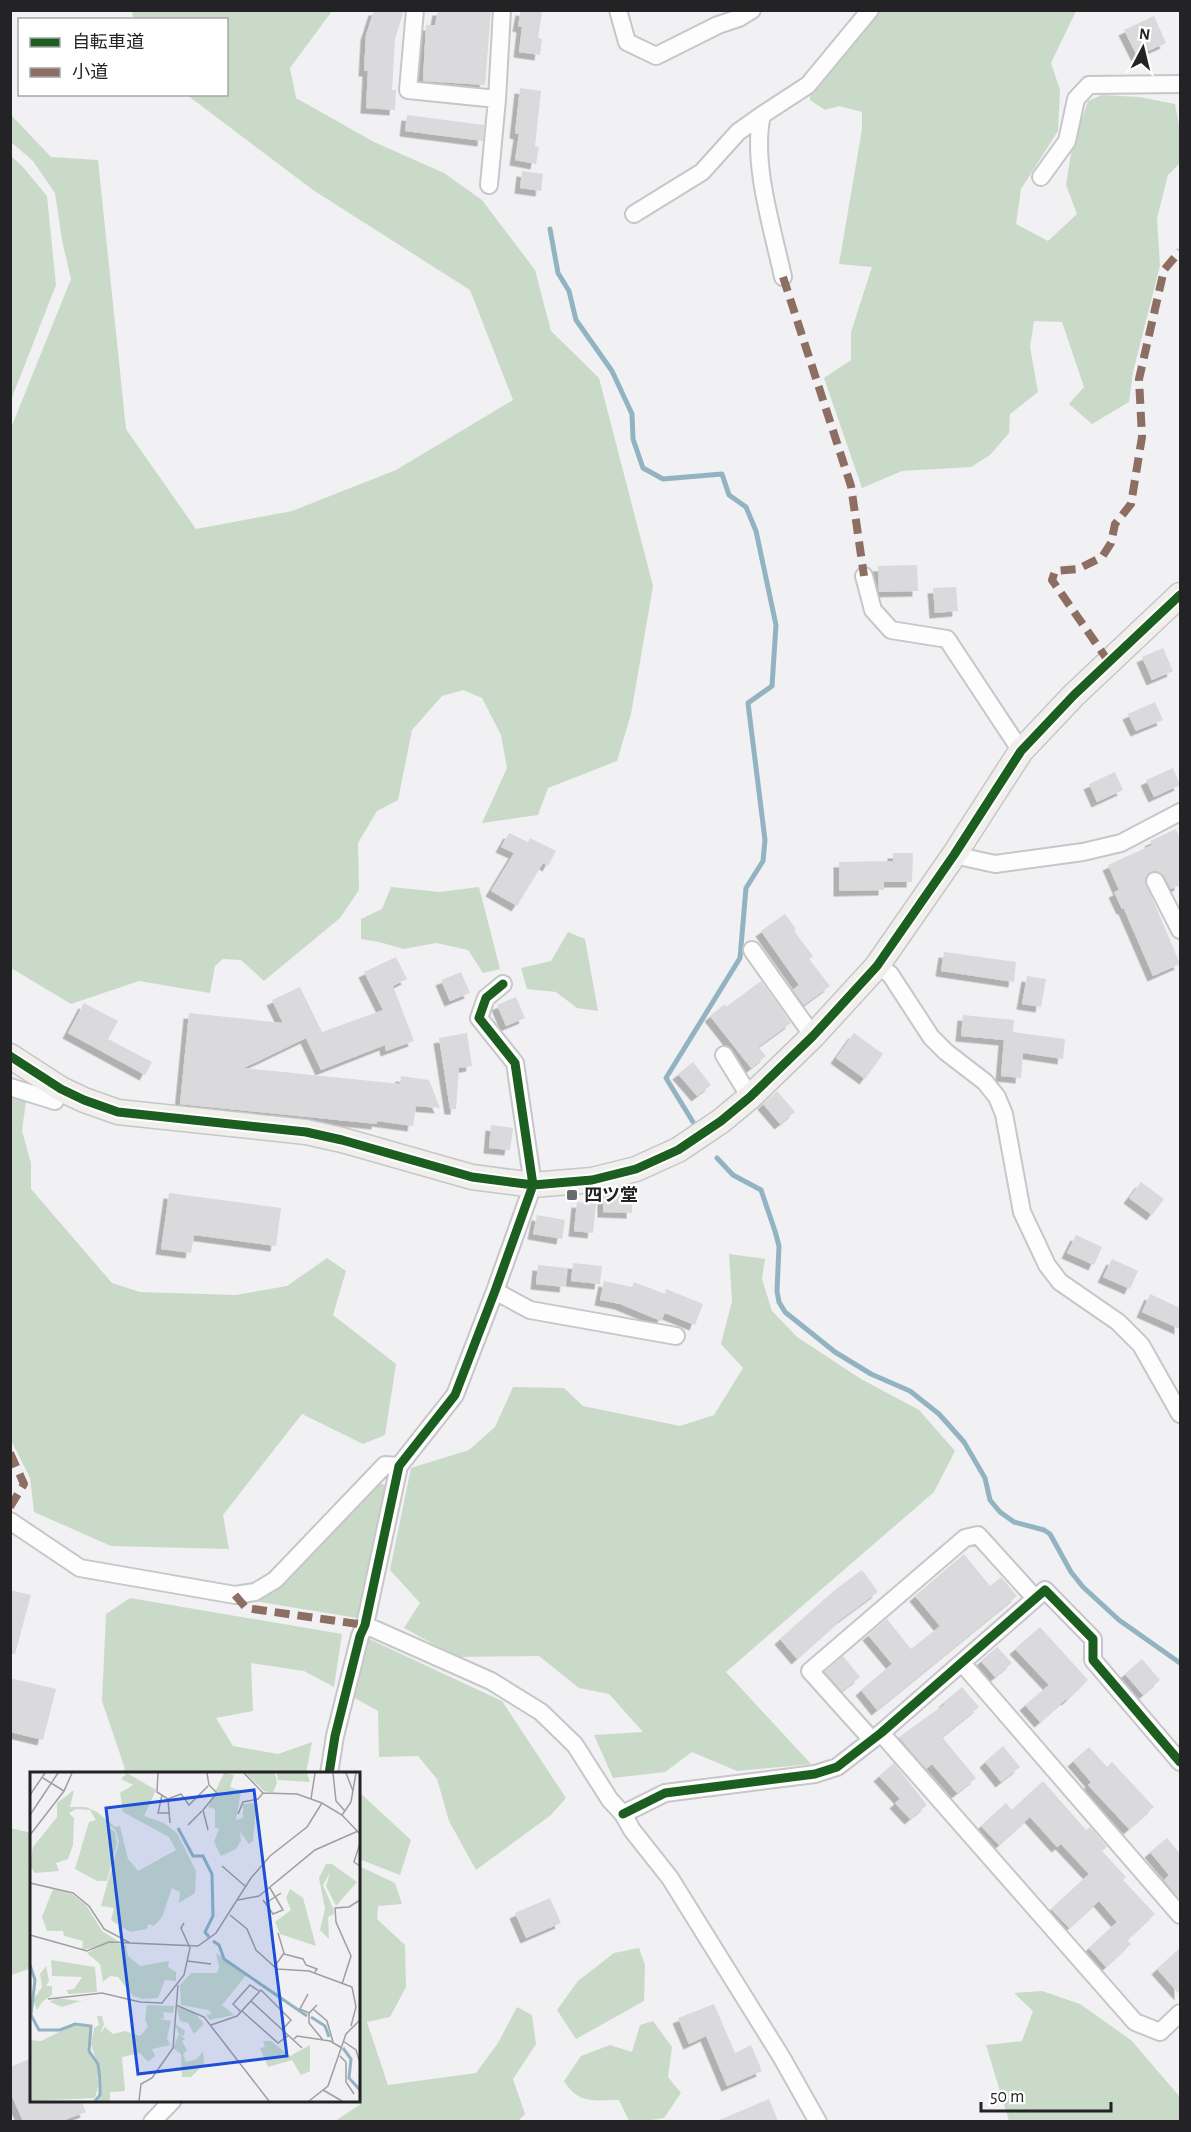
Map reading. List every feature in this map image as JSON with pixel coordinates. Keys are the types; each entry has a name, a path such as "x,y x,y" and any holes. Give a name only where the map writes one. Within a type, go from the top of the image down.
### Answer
{"street":[{"path":"415,10 408,90 497,99"},
{"path":"489,185 502,10"},
{"path":"618,10 627,42 656,56 752,10"},
{"path":"634,213 702,172 738,132 808,85 870,10"},
{"path":"1041,177 1067,141 1076,99 1089,85 1180,84"},
{"path":"762,115 758,131 763,184 783,277"},
{"path":"864,576 873,610 891,630 947,639 1021,751"},
{"path":"10,1056 61,1089 118,1112 306,1132 472,1177 533,1185 592,1180 636,1169 678,1150 721,1121 750,1097 813,1036 877,966 954,855 1021,751 1074,695 1180,595"},
{"path":"954,855 995,864 1083,852 1121,843 1180,812"},
{"path":"1155,880 1175,906 1180,930"},
{"path":"752,950 813,1036"},
{"path":"877,966 890,974 931,1037 946,1052 985,1082 998,1097 1004,1114 1022,1212 1047,1265 1060,1282 1118,1322 1141,1345 1180,1413"},
{"path":"329,1772 335,1736 364,1625 399,1466 455,1395 533,1185 515,1063 479,1018 486,998 503,984"},
{"path":"724,1055 750,1097"},
{"path":"10,1087 55,1101 61,1089"},
{"path":"495,1291 530,1310 676,1336"},
{"path":"10,1521 80,1568 234,1595 255,1592 275,1580 385,1465 399,1466"},
{"path":"1035,1598 978,1535 965,1538 810,1671 876,1737 1135,2022 1160,2032 1180,2013"},
{"path":"623,1814 665,1793 815,1774 837,1767 876,1737 1045,1590 1093,1639 1093,1660 1180,1762"},
{"path":"364,1625 491,1681 541,1712 575,1744 610,1800 670,1878 782,2058 818,2121"},
{"path":"962,1663 1180,1915"},
{"path":"152,2121 171,2102"}],"green space":[{"path":"132,11 332,11 290,68 296,98 374,142 444,173 482,200 535,270 551,331 599,378 653,586 631,714 617,761 548,788 538,815 482,823 507,768 501,735 482,698 463,690 442,696 412,730 398,800 377,811 358,843 359,890 340,918 264,981 241,960 223,959 215,966 210,993 139,981 71,1004 11,968 11,428 71,279 55,193 33,161 11,142 11,115 51,157 98,160 126,429 196,529 292,511 396,470 513,400 470,290 313,190 188,96 228,96 228,18 133,18"},
{"path":"875,11 1076,11 1051,63 1060,90 1058,131 1021,189 1016,224 1048,241 1077,214 1066,185 1072,147 1088,101 1102,95 1139,97 1175,104 1180,130 1180,163 1168,175 1157,218 1160,266 1133,372 1129,402 1092,424 1069,404 1084,387 1062,322 1034,321 1030,347 1038,392 1010,414 1009,433 990,455 971,467 902,471 862,488 824,378 851,360 851,332 872,267 839,264 862,129 862,112 839,106 825,110 810,100 810,89"},
{"path":"11,156 47,196 56,285 11,400"},
{"path":"391,887 440,892 479,887 500,969 483,973 468,950 436,943 404,949 361,939 361,919 382,909"},
{"path":"568,932 585,939 598,1011 577,1008 556,992 527,989 521,968 551,961"},
{"path":"11,1096 26,1101 22,1131 31,1163 31,1189 112,1283 140,1292 236,1295 287,1286 327,1258 346,1271 333,1315 396,1364 385,1435 363,1444 302,1414 223,1515 229,1549 111,1546 34,1512 30,1478 11,1440"},
{"path":"729,1254 765,1259 762,1279 772,1311 797,1337 861,1379 919,1410 955,1451 934,1492 726,1672 811,1764 737,1771 692,1752 665,1772 613,1778 594,1735 643,1732 609,1694 579,1688 539,1656 457,1657 404,1628 420,1603 390,1570 411,1468 469,1450 495,1427 513,1387 564,1388 583,1406 680,1426 714,1415 743,1368 721,1344 732,1301"},
{"path":"376,1483 388,1485 357,1618 254,1601 287,1582"},
{"path":"130,1598 342,1634 334,1687 304,1671 251,1663 253,1711 216,1718 233,1746 278,1754 312,1742 306,1772 121,1772 125,1769 102,1701 106,1614"},
{"path":"367,1638 502,1701 566,1798 551,1815 476,1870 449,1821 437,1779 418,1756 379,1757 378,1711 353,1697"},
{"path":"360,1793 411,1840 400,1875 360,1859"},
{"path":"10,1828 30,1833 30,1970 11,1975"},
{"path":"360,1866 395,1883 402,1904 378,1906 377,1919 405,1945 406,1987 390,2017 367,2022 388,2085 476,2073 498,2043 517,2007 532,2015 536,2044 513,2079 525,2114 518,2121 335,2121 361,2104"},
{"path":"639,1948 645,1965 644,2001 576,2039 557,2010 578,1981 614,1953"},
{"path":"1042,1991 1080,2004 1131,2040 1180,2097 1180,2121 1009,2121 986,2045 1022,2041 1033,2011 1014,1993"},
{"path":"653,2021 672,2047 668,2077 681,2093 664,2118 629,2121 619,2100 581,2098 564,2081 581,2056 610,2045 632,2052 640,2025"}],"building":[{"path":"374,10 404,10 395,39 392,90 396,90 395,110 366,108 368,71 364,71 366,35"},
{"path":"438,10 491,10 485,85 423,81 426,25 435,25"},
{"path":"521,10 542,12 538,38 542,39 540,55 519,52 522,27 518,26"},
{"path":"1154,16 1166,43 1137,56 1124,30"},
{"path":"520,88 541,91 535,146 539,147 536,164 515,160 519,134 515,133"},
{"path":"407,115 484,125 483,141 405,131"},
{"path":"522,171 543,174 541,191 520,188"},
{"path":"917,565 918,591 879,592 878,566"},
{"path":"956,587 958,611 935,613 933,588"},
{"path":"1163,648 1173,671 1152,680 1142,657"},
{"path":"1155,702 1163,720 1136,731 1128,714"},
{"path":"1173,768 1180,785 1154,797 1146,780"},
{"path":"1115,772 1123,790 1097,802 1089,784"},
{"path":"1176,829 1180,839 1180,885 1171,889 1164,876 1156,871 1147,875 1145,881 1180,964 1153,976 1124,909 1114,892 1119,890 1108,865 1152,845 1150,841"},
{"path":"509,833 528,842 530,838 556,851 548,866 543,863 517,906 491,891 514,853 501,847"},
{"path":"893,853 913,853 912,882 884,882 884,890 839,891 839,862 893,861"},
{"path":"785,914 796,929 794,931 813,956 809,959 830,986 804,1005 793,990 799,985 761,931"},
{"path":"944,952 1016,962 1014,982 941,971"},
{"path":"396,957 407,979 393,986 414,1041 386,1051 385,1045 321,1070 306,1038 244,1068 400,1084 401,1076 429,1080 440,1108 416,1106 413,1126 180,1104 189,1013 283,1023 272,1000 300,987 322,1032 383,1010 364,972"},
{"path":"461,972 470,993 450,1001 441,980"},
{"path":"1027,976 1046,979 1041,1007 1022,1004"},
{"path":"761,981 791,1023 758,1047 766,1056 751,1068 710,1016"},
{"path":"516,997 525,1018 506,1026 497,1005"},
{"path":"84,1003 118,1021 108,1039 152,1062 145,1075 68,1033"},
{"path":"963,1015 1014,1020 1013,1032 1065,1039 1063,1059 1023,1053 1021,1078 1001,1076 1004,1040 961,1036"},
{"path":"467,1033 472,1066 459,1068 456,1109 450,1109 439,1038"},
{"path":"854,1033 883,1054 865,1079 836,1058"},
{"path":"693,1062 711,1085 697,1096 678,1074"},
{"path":"777,1091 795,1112 780,1124 763,1104"},
{"path":"491,1125 513,1128 510,1150 489,1148"},
{"path":"1141,1182 1164,1199 1152,1215 1129,1198"},
{"path":"169,1193 281,1208 276,1246 194,1235 191,1253 161,1249"},
{"path":"603,1193 632,1195 632,1213 603,1212"},
{"path":"577,1202 596,1204 593,1233 574,1231"},
{"path":"537,1215 565,1220 562,1239 533,1234"},
{"path":"1076,1235 1102,1247 1094,1265 1067,1253"},
{"path":"1112,1259 1138,1271 1130,1289 1103,1277"},
{"path":"573,1263 602,1266 600,1284 571,1281"},
{"path":"538,1265 567,1268 565,1287 536,1284"},
{"path":"604,1281 632,1287 634,1282 665,1294 666,1289 703,1304 695,1325 665,1313 661,1321 620,1304 600,1300"},
{"path":"1150,1294 1180,1308 1180,1329 1142,1312"},
{"path":"964,1554 990,1586 1001,1577 1017,1596 877,1710 861,1690 892,1664 868,1635 887,1619 911,1649 940,1626 915,1596"},
{"path":"862,1570 878,1592 840,1620 797,1659 780,1639 836,1589"},
{"path":"10,1590 31,1595 15,1654 10,1654"},
{"path":"1040,1627 1088,1680 1040,1722 1025,1705 1049,1685 1015,1649"},
{"path":"997,1647 1012,1663 995,1677 981,1661"},
{"path":"843,1656 860,1677 842,1691 825,1672"},
{"path":"1142,1659 1160,1680 1143,1695 1125,1674"},
{"path":"10,1678 56,1689 43,1740 10,1732"},
{"path":"962,1687 979,1707 942,1737 976,1778 957,1793 932,1764 926,1769 899,1737 945,1704 944,1702"},
{"path":"1003,1746 1020,1767 1001,1782 985,1762"},
{"path":"1089,1747 1107,1767 1112,1762 1154,1807 1129,1829 1088,1785 1091,1782 1073,1761"},
{"path":"894,1763 927,1805 910,1819 895,1803 900,1799 879,1776"},
{"path":"1043,1781 1086,1830 1090,1827 1107,1847 1102,1851 1126,1877 1123,1880 1155,1914 1127,1940 1131,1944 1106,1967 1089,1948 1117,1922 1099,1901 1069,1928 1051,1909 1089,1874 1061,1844 1057,1847 1030,1817 999,1845 981,1826 1006,1803 1012,1810"},
{"path":"1167,1838 1180,1854 1180,1900 1164,1880 1169,1875 1150,1852"},
{"path":"550,1898 561,1923 526,1938 515,1913"},
{"path":"1180,1948 1180,1995 1157,1969"},
{"path":"714,2004 735,2053 751,2045 762,2071 727,2086 706,2036 689,2044 678,2018"},
{"path":"30,2059 30,2102 82,2102 86,2112 62,2121 23,2121 10,2092 10,2067"},
{"path":"769,2099 778,2121 717,2121"}],"waterway":[{"path":"550,229 558,273 569,291 576,320 612,371 632,414 633,439 643,468 663,479 722,474 729,495 746,507 756,531 776,625 772,686 748,703 765,840 763,861 746,888 740,958 666,1078 693,1122"},
{"path":"717,1158 733,1175 761,1190 779,1246 777,1291 779,1302 785,1312 835,1352 871,1374 910,1391 939,1414 964,1442 985,1478 990,1500 1000,1512 1014,1522 1044,1530 1050,1534 1071,1572 1083,1587 1119,1620 1180,1663"}],"marked path":[{"path":"1109,662 1052,580 1055,571 1078,569 1102,557 1111,543 1115,524 1131,504 1142,437 1139,379 1164,270 1180,251"},
{"path":"783,277 851,486 864,576"},
{"path":"10,1453 24,1484 10,1507"},
{"path":"235,1595 246,1608 365,1625"}],"cycle path":[{"path":"10,1056 61,1089 118,1112 306,1132 472,1177 533,1185 592,1180 636,1169 678,1150 721,1121 750,1097 813,1036 877,966 954,855 1021,751 1074,695 1180,595"},
{"path":"329,1772 335,1736 360,1636 365,1625 399,1466 455,1395 533,1185 515,1063 479,1018 486,998 503,984"},
{"path":"623,1814 665,1793 815,1774 837,1767 881,1733 1045,1590 1093,1639 1093,1660 1180,1762"}],"place":[{"name":"四ツ堂","path":"572,1195"}]}
